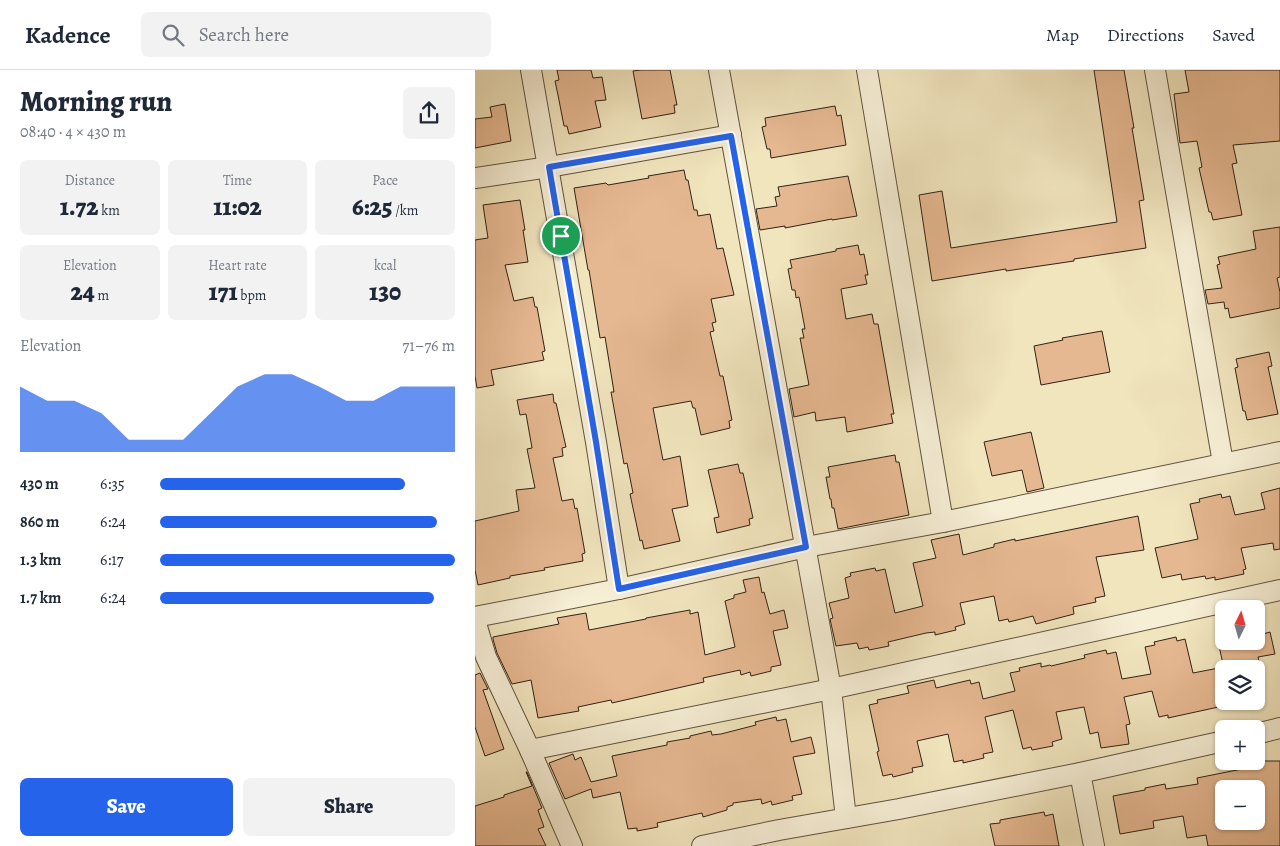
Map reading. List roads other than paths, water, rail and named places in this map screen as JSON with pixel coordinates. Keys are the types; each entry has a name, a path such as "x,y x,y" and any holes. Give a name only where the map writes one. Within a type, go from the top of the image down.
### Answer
{"street":[{"path":"531,70 596,442 619,589"},
{"path":"719,70 831,689 846,818"},
{"path":"867,70 943,522"},
{"path":"1155,70 1223,463"},
{"path":"475,178 731,136"},
{"path":"572,846 530,750 481,658 475,619 806,547 943,522 1280,452"},
{"path":"530,750 831,689 1280,590"},
{"path":"1265,732 1280,728"},
{"path":"702,846 1080,773 1215,743"},
{"path":"1080,773 1094,846"}]}
